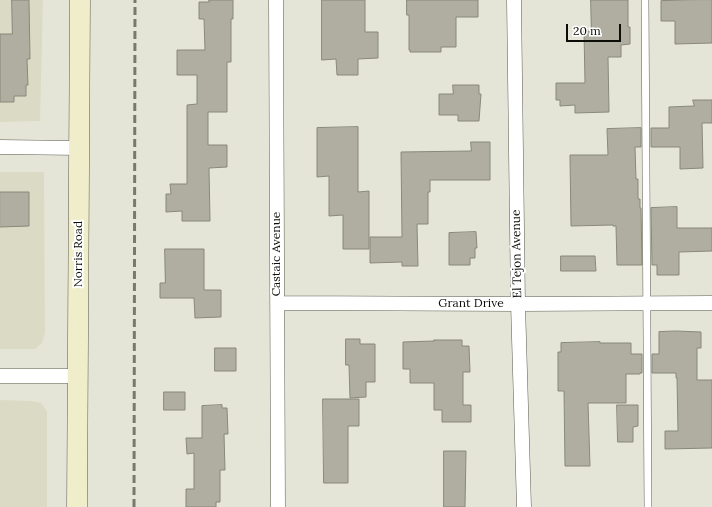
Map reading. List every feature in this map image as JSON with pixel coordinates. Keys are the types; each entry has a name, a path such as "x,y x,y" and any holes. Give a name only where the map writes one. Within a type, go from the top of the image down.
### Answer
{"street":[{"name":"Norris Road","path":"77,507 80,0"},
{"name":"Castaic Avenue","path":"276,0 278,507"},
{"name":"El Tejon Avenue","path":"514,0 518,304 524,507"},
{"path":"0,147 79,148"},
{"name":"Grant Drive","path":"277,303 712,303"},
{"path":"0,376 78,376"}],"lane":[{"path":"645,0 648,507"}],"shaded area":[{"path":"0,0 43,0 40,121 0,122"},
{"path":"0,172 44,172 45,333 42,343 35,349 0,349"},
{"path":"0,400 32,401 41,403 47,411 47,507 0,507"}],"building":[{"path":"12,0 29,0 30,59 27,59 28,85 26,85 26,96 14,96 14,102 0,102 0,34 12,34"},
{"path":"209,0 233,0 233,19 231,19 231,62 227,62 227,112 208,112 208,145 227,145 227,167 209,168 210,221 182,221 182,211 166,212 166,194 171,194 170,184 187,184 187,105 197,104 197,75 177,75 177,50 205,50 204,19 199,19 199,2 209,2"},
{"path":"322,0 365,0 365,32 378,32 378,58 358,59 358,75 337,75 336,59 322,60"},
{"path":"407,0 478,0 478,17 456,17 456,47 441,47 441,52 410,52"},
{"path":"591,0 628,0 628,27 630,27 630,44 621,45 621,57 608,57 609,112 575,113 575,105 560,106 560,100 556,100 556,83 585,83 584,31 591,31"},
{"path":"712,0 712,43 675,44 675,21 661,21 661,1"},
{"path":"453,85 479,85 479,94 481,94 479,121 458,121 458,115 439,115 439,94 453,94"},
{"path":"693,100 712,100 712,123 702,123 703,168 680,169 680,147 651,147 651,128 669,128 669,107 694,106"},
{"path":"358,127 358,192 369,191 369,249 343,249 343,215 329,216 329,176 317,177 317,128"},
{"path":"641,128 641,147 635,147 636,179 638,179 638,199 640,199 641,208 642,265 617,265 616,226 571,226 570,155 608,155 607,129"},
{"path":"471,142 490,142 490,180 430,180 430,192 428,192 428,224 417,224 418,266 402,266 402,262 370,263 370,237 402,237 401,152 471,151"},
{"path":"0,192 29,192 29,226 0,227"},
{"path":"677,207 677,228 712,228 712,251 679,252 679,275 657,275 657,265 652,265 651,208"},
{"path":"476,232 477,248 475,248 475,258 470,258 470,265 449,265 449,233"},
{"path":"165,249 204,249 204,290 221,290 221,317 195,318 194,298 160,298 160,283 165,283"},
{"path":"561,256 595,256 596,271 561,271"},
{"path":"659,332 701,332 701,348 697,348 697,380 712,380 712,448 665,449 665,431 678,431 677,378 676,373 652,373 652,354 659,354"},
{"path":"346,339 360,339 360,344 375,344 375,382 366,382 366,397 350,398 349,365 346,365"},
{"path":"462,340 462,346 469,346 470,372 463,372 463,405 471,405 471,422 442,422 442,410 434,410 434,383 410,383 410,369 403,369 403,342"},
{"path":"561,343 631,343 631,354 642,354 642,373 626,374 626,403 588,403 590,466 565,466 564,391 558,391 558,352 561,352"},
{"path":"215,348 236,348 236,371 215,371"},
{"path":"164,392 185,392 185,410 164,410"},
{"path":"323,399 359,399 359,426 348,426 348,483 324,483"},
{"path":"222,405 222,408 227,408 228,434 224,434 225,470 220,470 220,502 216,502 216,507 186,507 186,489 194,489 194,453 187,454 186,438 202,438 202,406"},
{"path":"617,405 638,405 638,426 633,427 633,442 618,442"},
{"path":"444,451 466,451 465,507 444,507"}],"railway":[{"path":"134,507 135,0"}]}
